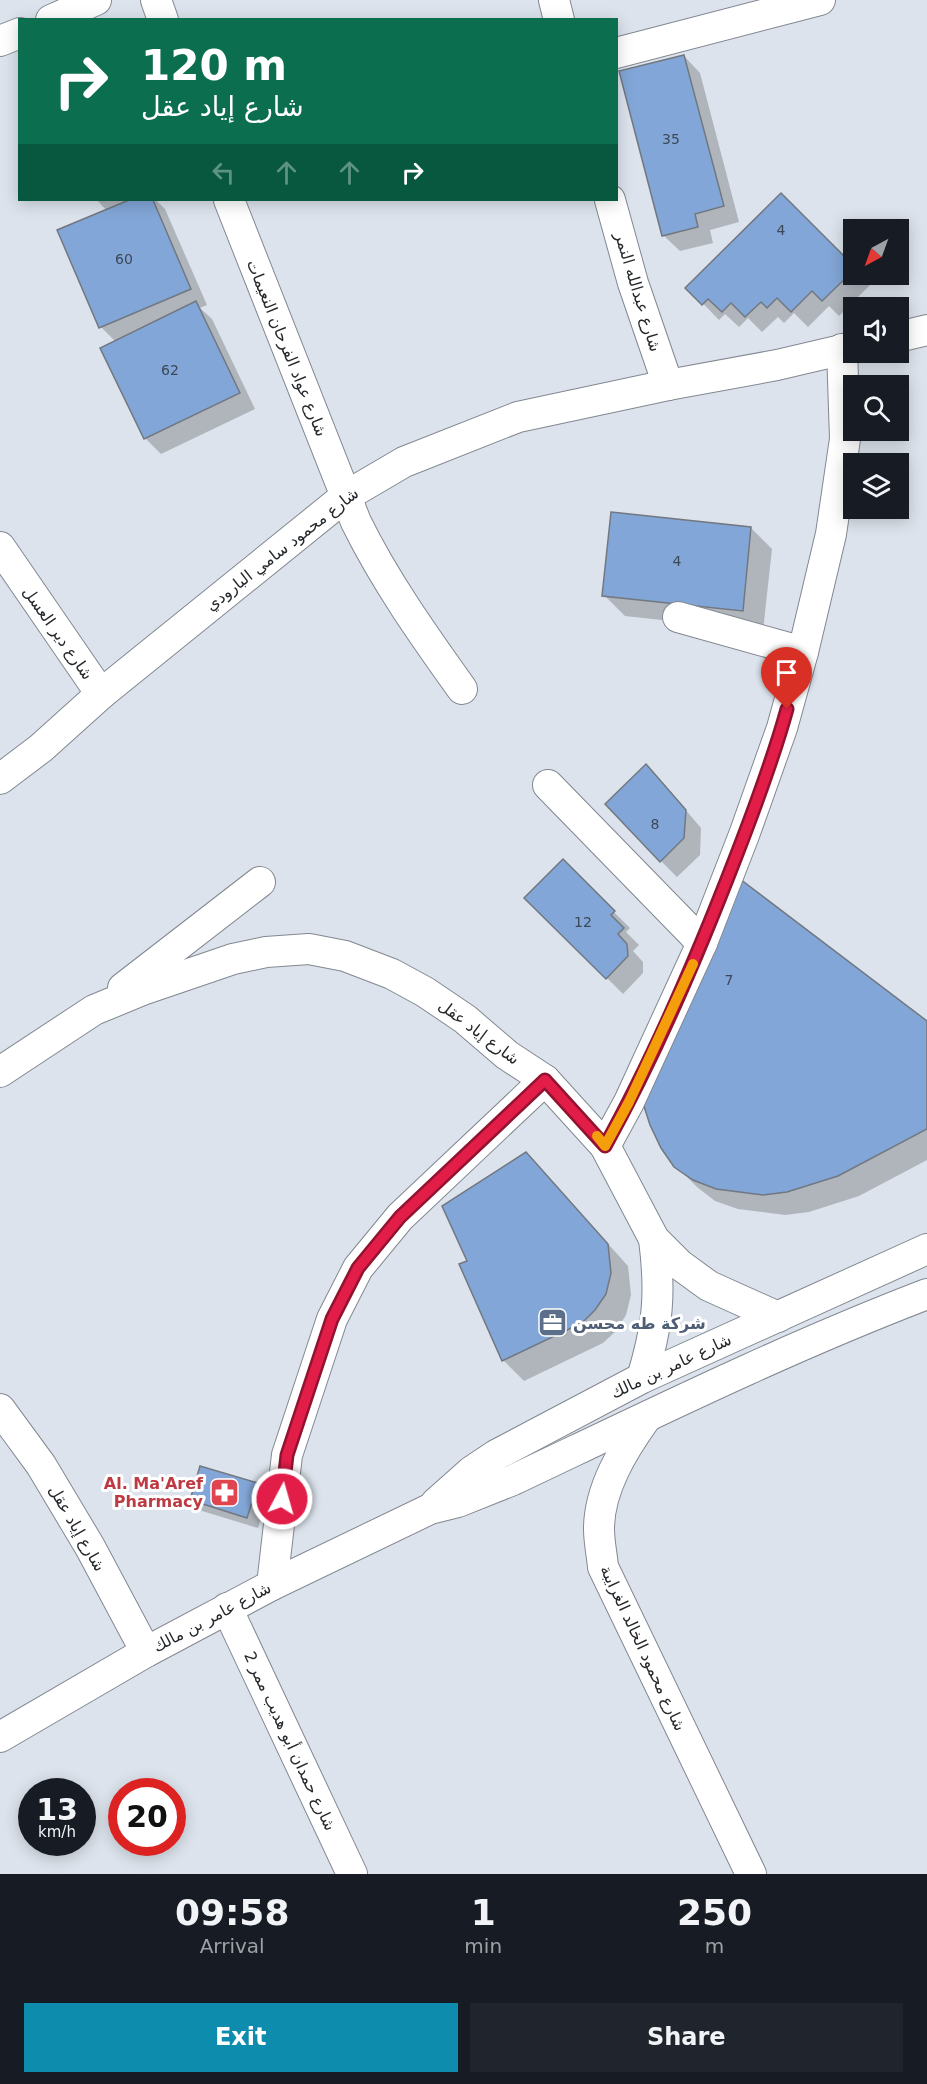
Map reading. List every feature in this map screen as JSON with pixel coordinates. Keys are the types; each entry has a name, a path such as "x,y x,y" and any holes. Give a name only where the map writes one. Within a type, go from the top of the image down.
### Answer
{"street":[{"path":"56,18 96,0"},
{"path":"156,0 162,18"},
{"path":"554,0 558,18"},
{"path":"618,52 820,0"},
{"path":"0,41 18,34"},
{"name":"شارع عواد الفرحان النعيمات","path":"229,201 366,543 419,629 462,689"},
{"name":"شارع عبدالله النمر","path":"610,201 633,283 668,385"},
{"path":"909,334 927,330"},
{"name":"شارع محمود سامي البارودي","path":"0,778 42,748 101,694 346,496 404,462 518,417 668,385 777,365 843,349"},
{"path":"605,1146 629,1102 702,942 782,728 831,534 845,439 848,363"},
{"name":"شارع دير العسل","path":"5,564 101,694"},
{"path":"678,617 803,652"},
{"path":"548,785 702,942"},
{"path":"94,1010 260,882"},
{"name":"شارع إياد عقل","path":"0,1072 94,1010 145,989 233,959 266,952 309,949 345,956 392,974 424,992 465,1019 507,1055 545,1080 605,1146 654,1239 680,1265 709,1286 778,1317"},
{"path":"272,1586 287,1455 332,1319 358,1268 400,1217 545,1080"},
{"name":"شارع إياد عقل","path":"642,1378 652,1344 658,1310 658,1275 654,1239"},
{"name":"شارع عامر بن مالك","path":"430,1509 472,1471 496,1455 642,1378 927,1249"},
{"name":"شارع عامر بن مالك","path":"0,1737 227,1608 430,1509 486,1492 814,1340 927,1294"},
{"name":"شارع إياد عقل","path":"0,1409 41,1465 90,1547 146,1653"},
{"name":"شارع محمود الخالد الغرايبة","path":"646,1418 625,1451 603,1498 599,1529 603,1567 751,1874"},
{"name":"شارع حمدان أبو هديب ممر 2","path":"227,1608 352,1874"}],"building":[{"path":"684,55 724,206 695,214 698,227 662,236 619,71"},
{"path":"781,193 843,255 843,281 822,301 812,291 791,312 777,298 767,308 761,302 745,317 731,303 722,312 708,299 702,305 685,288"},
{"path":"127,201 153,201 191,289 99,328 57,230"},
{"path":"196,301 240,393 144,439 100,348"},
{"path":"611,512 751,527 743,611 602,596"},
{"path":"646,764 686,810 684,838 660,862 605,804"},
{"path":"563,859 615,911 611,915 624,928 618,934 627,944 628,956 606,979 524,898"},
{"path":"740,879 927,1021 927,1129 838,1176 787,1192 763,1195 716,1189 693,1180 674,1167 661,1148 650,1125 642,1100"},
{"path":"526,1152 608,1244 611,1273 606,1294 582,1323 502,1361 459,1264 467,1261 442,1206"},
{"name":"Al. Ma'Aref Pharmacy","path":"200,1466 258,1483 247,1518 190,1500"}],"slow traffic":[{"path":"597,1136 605,1146 629,1102 693,964"}],"place":[{"name":"شركة طه محسن","path":"552,1323"},
{"name":"Al. Ma'Aref Pharmacy","path":"224,1492"}],"route":[{"path":"282,1499 287,1455 332,1319 358,1268 400,1217 545,1080 605,1146 629,1102 702,942 744,835 787,709"}]}
